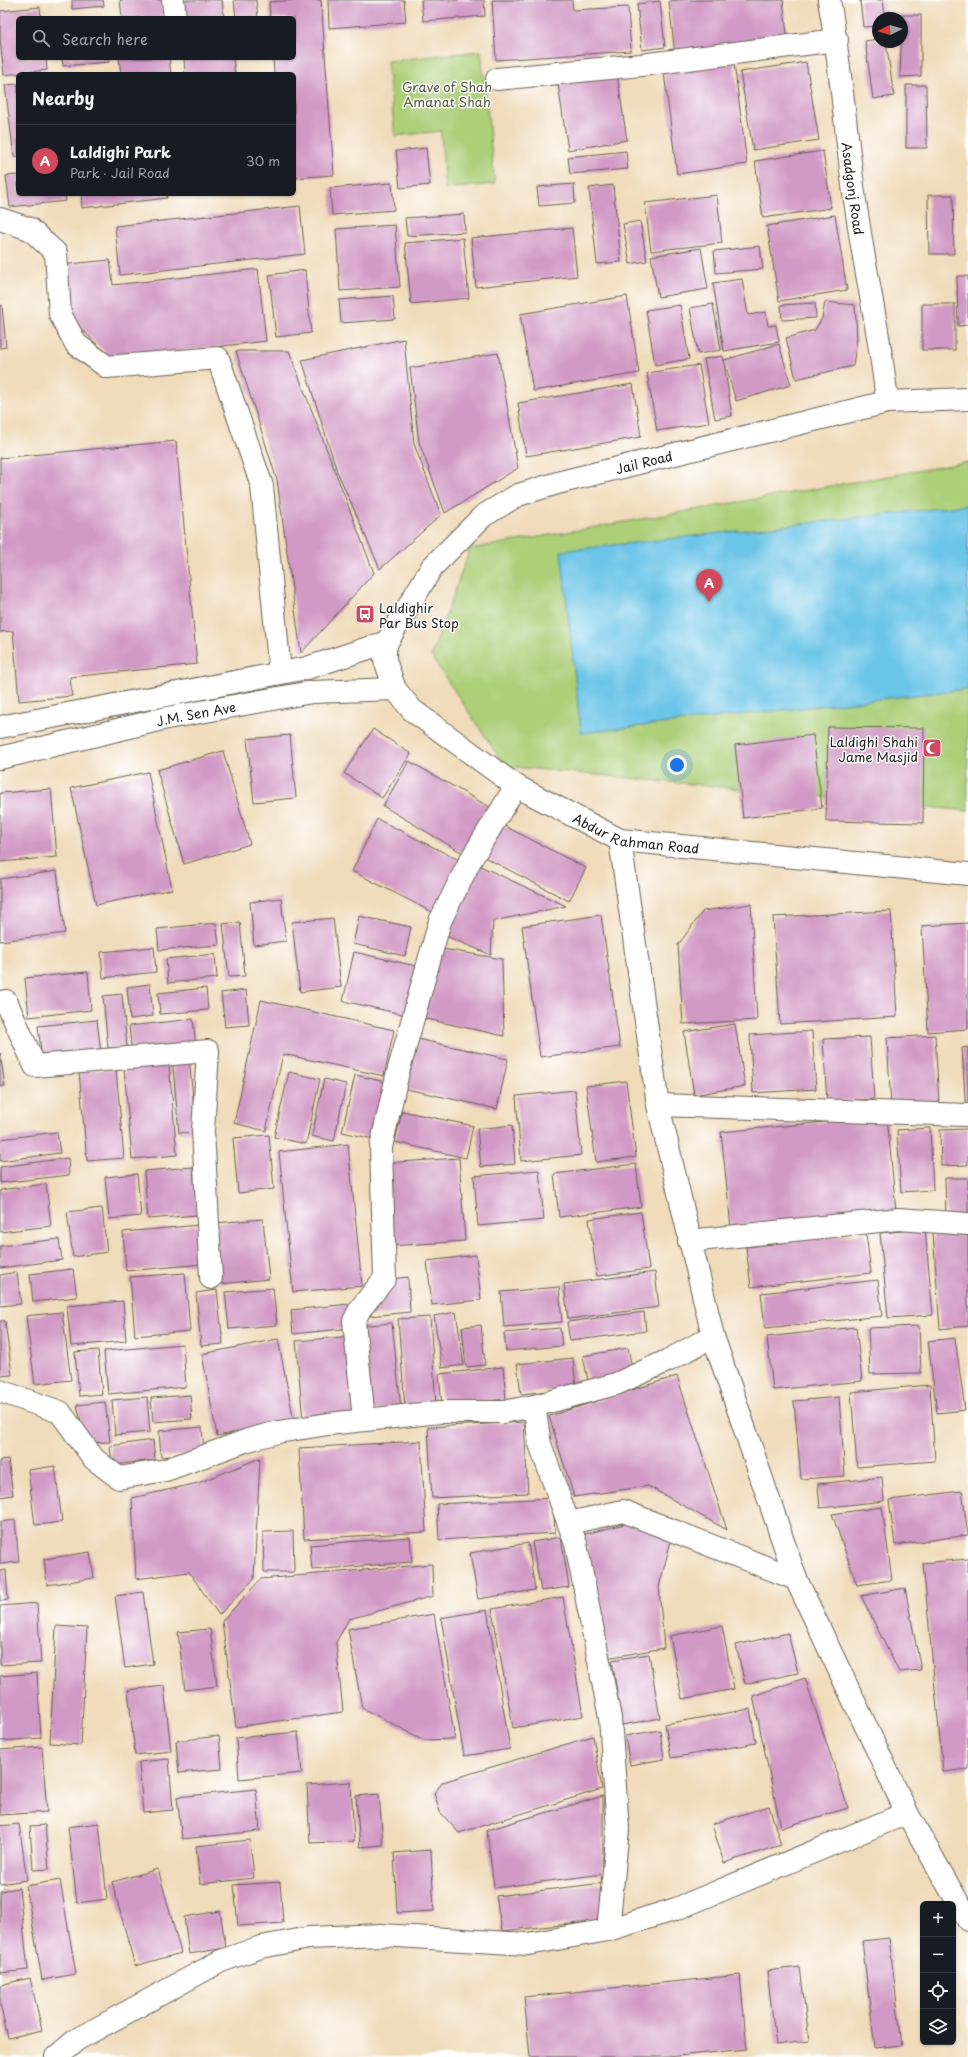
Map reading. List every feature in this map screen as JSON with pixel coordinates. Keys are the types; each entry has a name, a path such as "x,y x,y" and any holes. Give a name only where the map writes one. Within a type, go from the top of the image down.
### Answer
{"street":[{"path":"173,0 175,16"},
{"name":"Asadgonj Road","path":"829,0 837,40 857,213 884,375 887,402"},
{"path":"497,79 641,65 837,40"},
{"path":"0,219 30,229 56,253 60,314 76,344 108,367 218,358 262,486 280,673"},
{"name":"Jail Road","path":"387,642 432,567 484,516 518,495 561,482 887,402 968,399"},
{"name":"J.M. Sen Ave","path":"0,727 307,668 387,642"},
{"name":"Abdur Rahman Road","path":"387,642 385,660 395,689 412,710 516,786 620,840 968,874"},
{"name":"J.M. Sen Ave","path":"0,758 167,718 304,693 395,689"},
{"path":"364,1420 354,1321 360,1309 385,1278 380,1147 396,1076 440,921 470,861 516,786"},
{"path":"620,840 658,1105 689,1241 713,1336 796,1579 907,1813 968,1920"},
{"path":"0,1002 6,1001 34,1066 208,1051 203,1131 211,1278"},
{"path":"658,1105 968,1114"},
{"path":"689,1241 899,1219 968,1224"},
{"path":"0,1392 60,1412 94,1459 119,1478 166,1470 248,1440 278,1432 364,1420 440,1412 503,1412 534,1406 616,1384 669,1360 713,1336"},
{"path":"534,1406 540,1444 576,1544 610,1718 618,1829 608,1930"},
{"path":"569,1523 623,1511 796,1579"},
{"path":"56,2057 76,2040 221,1961 261,1946 309,1938 381,1935 528,1944 608,1930 676,1909 907,1813"}],"green space":[{"name":"Grave of Shah Amanat Shah","path":"481,51 495,184 445,189 441,131 395,136 387,61"},
{"path":"968,462 968,811 505,766 431,656 470,549"}],"water":[{"path":"968,505 968,689 581,733 561,551"}],"building":[{"path":"72,0 103,0 104,6 72,9"},
{"path":"120,0 167,0 169,16 122,16"},
{"path":"183,0 222,0 224,16 186,16"},
{"path":"234,0 256,0 258,16 236,16"},
{"path":"321,0 334,175 296,178 296,72 274,72 273,60 296,60 296,16 270,16 269,2"},
{"path":"328,0 404,0 406,22 329,28"},
{"path":"421,0 484,0 485,16 423,21"},
{"path":"492,0 572,0 573,10 628,7 631,51 496,60"},
{"path":"783,0 788,43 675,56 669,1"},
{"path":"860,0 883,0 884,12 872,12 872,26 863,27"},
{"path":"660,1 665,47 642,50 637,4"},
{"path":"40,7 41,16 16,16 16,60 46,60 47,70 16,72 16,74 4,75 0,39 0,11"},
{"path":"908,15 921,15 921,76 900,77 901,48 908,48"},
{"path":"872,40 872,48 887,48 894,96 873,99 865,41"},
{"path":"62,60 109,60 109,62 63,66"},
{"path":"119,60 169,60 171,72 121,72"},
{"path":"184,60 233,60 235,72 185,72"},
{"path":"806,62 819,140 753,150 740,72"},
{"path":"734,63 747,164 677,174 664,73"},
{"path":"617,75 627,140 568,150 558,84"},
{"path":"16,84 16,157 14,157 5,85"},
{"path":"906,85 926,85 927,148 906,148"},
{"path":"426,148 430,185 400,188 396,151"},
{"path":"626,151 628,169 570,174 568,157"},
{"path":"823,151 831,208 763,218 755,161"},
{"path":"16,175 16,196 65,196 66,201 10,207 6,176"},
{"path":"392,183 394,210 332,215 330,188"},
{"path":"574,184 575,203 539,206 537,187"},
{"path":"613,185 621,262 597,264 589,188"},
{"path":"717,195 722,243 651,251 645,203"},
{"path":"928,195 953,195 954,254 929,254"},
{"path":"81,196 166,196 167,198 82,208"},
{"path":"300,206 305,254 120,275 115,226"},
{"path":"464,214 465,232 407,236 405,218"},
{"path":"835,215 847,290 779,301 767,226"},
{"path":"640,221 647,261 630,264 623,224"},
{"path":"395,225 400,287 340,291 336,229"},
{"path":"572,228 577,276 476,287 471,238"},
{"path":"463,238 469,298 411,304 405,243"},
{"path":"760,246 763,269 716,273 714,251"},
{"path":"701,248 708,289 658,297 651,256"},
{"path":"110,260 113,285 258,269 266,341 112,359 65,313 60,265"},
{"path":"305,270 311,333 276,337 269,275"},
{"path":"957,276 968,276 968,325 958,326"},
{"path":"742,279 748,315 766,312 768,326 776,325 779,342 724,351 713,283"},
{"path":"393,296 395,319 341,323 339,300"},
{"path":"627,296 639,373 533,391 520,314"},
{"path":"825,302 855,305 857,338 853,366 796,379 786,338 815,330 822,318"},
{"path":"815,303 816,318 782,320 781,305"},
{"path":"713,304 721,350 698,354 690,308"},
{"path":"922,304 955,304 955,350 922,350"},
{"path":"0,305 2,305 6,347 0,348"},
{"path":"680,305 689,359 655,365 646,310"},
{"path":"404,339 414,444 441,515 380,569 337,471 302,360"},
{"path":"779,344 791,385 736,401 724,360"},
{"path":"236,351 289,351 374,573 301,653 277,480"},
{"path":"498,353 518,468 445,513 419,442 410,368"},
{"path":"723,356 732,416 715,419 704,359"},
{"path":"699,365 709,423 657,431 647,373"},
{"path":"633,384 641,437 526,456 518,403"},
{"path":"176,441 197,664 70,677 72,696 19,701 13,631 0,632 0,458"},
{"path":"828,727 924,728 923,823 826,821"},
{"path":"373,729 411,754 382,798 344,773"},
{"path":"290,735 296,798 254,802 247,739"},
{"path":"813,735 822,808 743,818 735,745"},
{"path":"223,751 250,844 184,864 157,770"},
{"path":"409,761 493,809 466,855 383,806"},
{"path":"148,772 172,889 96,905 71,788"},
{"path":"51,789 57,857 0,862 0,793"},
{"path":"377,819 461,861 434,913 352,871"},
{"path":"499,823 586,868 569,901 482,856"},
{"path":"476,864 566,906 493,921 491,955 446,936"},
{"path":"57,871 65,933 0,941 0,879"},
{"path":"281,898 286,941 254,945 250,902"},
{"path":"751,904 757,1020 683,1024 678,945 703,911"},
{"path":"891,911 897,1017 780,1024 773,917"},
{"path":"601,915 620,1047 540,1057 522,926"},
{"path":"359,916 411,927 405,956 353,944"},
{"path":"333,918 341,987 300,992 292,922"},
{"path":"240,922 245,976 229,977 223,924"},
{"path":"216,923 219,945 159,950 157,929"},
{"path":"968,923 968,1029 928,1032 922,926"},
{"path":"154,947 156,972 103,978 101,952"},
{"path":"437,948 502,959 504,1036 422,1018"},
{"path":"354,952 416,966 406,1015 343,1001"},
{"path":"215,954 217,978 168,983 166,959"},
{"path":"88,972 91,1010 29,1017 25,978"},
{"path":"150,984 153,1016 130,1019 127,987"},
{"path":"206,988 208,1010 160,1014 158,993"},
{"path":"246,990 249,1025 225,1027 221,993"},
{"path":"122,994 127,1047 108,1048 103,996"},
{"path":"261,1000 394,1030 384,1076 283,1054 266,1131 234,1123"},
{"path":"193,1019 196,1047 132,1054 129,1026"},
{"path":"97,1020 101,1054 42,1060 38,1026"},
{"path":"735,1024 745,1086 694,1095 684,1032"},
{"path":"812,1031 816,1089 753,1093 750,1035"},
{"path":"935,1035 939,1103 891,1106 887,1038"},
{"path":"870,1037 874,1099 827,1102 823,1039"},
{"path":"413,1038 508,1059 497,1109 402,1088"},
{"path":"968,1047 968,1114 966,1114 962,1048"},
{"path":"0,1053 5,1086 0,1087"},
{"path":"189,1056 196,1132 179,1133 172,1057"},
{"path":"169,1064 177,1155 132,1159 124,1068"},
{"path":"116,1069 124,1158 87,1161 79,1072"},
{"path":"289,1072 320,1079 306,1144 274,1137"},
{"path":"355,1075 390,1083 378,1140 342,1132"},
{"path":"324,1079 346,1084 334,1141 312,1136"},
{"path":"626,1081 636,1157 596,1162 586,1086"},
{"path":"575,1090 581,1155 521,1161 516,1096"},
{"path":"402,1111 473,1126 466,1158 395,1142"},
{"path":"887,1116 896,1211 731,1227 721,1132"},
{"path":"512,1125 515,1164 481,1167 477,1129"},
{"path":"930,1128 933,1190 901,1192 897,1130"},
{"path":"968,1129 968,1165 941,1166 940,1130"},
{"path":"57,1132 60,1153 0,1161 0,1139"},
{"path":"269,1135 274,1189 238,1193 233,1138"},
{"path":"348,1144 362,1286 293,1292 279,1152"},
{"path":"68,1158 69,1175 0,1183 0,1167"},
{"path":"459,1158 465,1241 390,1246 384,1163"},
{"path":"636,1164 641,1207 559,1217 554,1174"},
{"path":"193,1167 197,1215 148,1219 144,1171"},
{"path":"539,1170 544,1220 478,1226 474,1176"},
{"path":"137,1174 141,1216 109,1219 105,1177"},
{"path":"945,1178 968,1178 968,1217 946,1218"},
{"path":"46,1184 51,1226 0,1232 0,1190"},
{"path":"102,1208 107,1252 73,1257 67,1212"},
{"path":"641,1212 649,1269 597,1276 589,1219"},
{"path":"263,1219 269,1279 220,1284 215,1223"},
{"path":"200,1225 203,1264 126,1271 123,1232"},
{"path":"925,1229 933,1315 888,1318 880,1233"},
{"path":"933,1232 968,1234 968,1326 940,1329"},
{"path":"866,1233 871,1273 751,1287 746,1247"},
{"path":"59,1239 62,1260 0,1268 0,1246"},
{"path":"476,1255 481,1300 432,1305 427,1261"},
{"path":"73,1269 77,1297 33,1302 30,1274"},
{"path":"17,1272 21,1304 0,1306 0,1275"},
{"path":"655,1272 659,1307 568,1319 564,1284"},
{"path":"185,1273 190,1331 135,1336 130,1277"},
{"path":"408,1277 410,1312 370,1316 389,1279"},
{"path":"878,1280 882,1316 765,1328 761,1293"},
{"path":"559,1287 562,1322 504,1327 501,1292"},
{"path":"273,1288 277,1325 229,1329 225,1292"},
{"path":"217,1290 223,1344 201,1346 196,1293"},
{"path":"123,1301 126,1341 71,1346 67,1306"},
{"path":"349,1304 351,1328 293,1334 291,1310"},
{"path":"62,1312 71,1380 35,1384 26,1316"},
{"path":"456,1312 464,1365 442,1368 434,1316"},
{"path":"644,1312 646,1331 570,1341 567,1322"},
{"path":"430,1317 436,1405 405,1407 398,1319"},
{"path":"0,1321 5,1321 12,1375 0,1376"},
{"path":"392,1323 401,1408 366,1411 358,1326"},
{"path":"481,1325 485,1365 466,1367 462,1327"},
{"path":"919,1326 921,1373 870,1374 868,1328"},
{"path":"856,1327 862,1381 773,1390 767,1337"},
{"path":"560,1328 562,1346 506,1351 504,1333"},
{"path":"353,1336 359,1416 303,1421 296,1341"},
{"path":"955,1338 965,1410 937,1413 928,1341"},
{"path":"278,1339 294,1421 217,1436 202,1354"},
{"path":"183,1344 186,1387 108,1394 104,1351"},
{"path":"628,1348 633,1373 588,1380 583,1356"},
{"path":"98,1350 102,1394 79,1396 75,1352"},
{"path":"573,1358 576,1388 521,1394 517,1364"},
{"path":"503,1367 506,1399 442,1406 439,1374"},
{"path":"677,1376 727,1530 648,1486 574,1497 549,1416"},
{"path":"930,1385 935,1461 857,1467 851,1392"},
{"path":"190,1395 192,1419 153,1422 151,1398"},
{"path":"147,1397 150,1432 115,1435 112,1400"},
{"path":"839,1397 845,1476 801,1479 794,1401"},
{"path":"105,1402 110,1442 86,1443 77,1405"},
{"path":"524,1422 528,1493 432,1498 428,1427"},
{"path":"202,1427 204,1453 161,1457 159,1431"},
{"path":"153,1440 155,1460 112,1465 110,1446"},
{"path":"421,1441 426,1532 304,1539 299,1448"},
{"path":"260,1458 254,1579 219,1615 189,1572 136,1579 132,1498 198,1483"},
{"path":"8,1459 13,1495 0,1497 0,1460"},
{"path":"55,1466 62,1522 35,1525 28,1470"},
{"path":"882,1477 884,1501 820,1508 818,1484"},
{"path":"962,1491 968,1535 895,1545 889,1500"},
{"path":"553,1498 555,1533 439,1540 437,1504"},
{"path":"882,1507 892,1580 857,1585 832,1514"},
{"path":"15,1520 19,1562 0,1564 0,1522"},
{"path":"629,1523 673,1533 659,1587 664,1648 606,1658 585,1534"},
{"path":"293,1531 294,1572 264,1572 263,1532"},
{"path":"410,1537 412,1562 312,1570 310,1545"},
{"path":"561,1537 569,1587 541,1591 532,1542"},
{"path":"528,1543 535,1590 478,1599 470,1553"},
{"path":"90,1552 94,1578 47,1585 44,1559"},
{"path":"968,1559 968,1769 943,1772 923,1563"},
{"path":"432,1564 433,1596 349,1619 336,1642 343,1712 236,1727 222,1621 261,1579"},
{"path":"6,1570 8,1600 0,1601 0,1571"},
{"path":"905,1588 921,1670 899,1672 861,1596"},
{"path":"143,1592 153,1664 125,1668 115,1596"},
{"path":"563,1597 583,1716 513,1728 492,1609"},
{"path":"37,1603 41,1663 0,1665 0,1606"},
{"path":"487,1610 510,1749 464,1756 441,1618"},
{"path":"434,1614 455,1739 424,1740 362,1708 348,1629"},
{"path":"56,1626 87,1628 81,1745 50,1743"},
{"path":"722,1626 734,1689 682,1699 670,1636"},
{"path":"210,1629 217,1686 185,1690 178,1632"},
{"path":"788,1633 798,1673 745,1684 736,1645"},
{"path":"649,1654 660,1718 622,1725 612,1660"},
{"path":"37,1673 41,1738 0,1741 0,1676"},
{"path":"805,1678 848,1808 781,1828 753,1696"},
{"path":"164,1686 171,1751 135,1755 128,1690"},
{"path":"750,1709 756,1743 671,1758 665,1724"},
{"path":"660,1730 664,1759 630,1765 625,1736"},
{"path":"298,1732 302,1773 239,1779 236,1738"},
{"path":"219,1736 222,1769 179,1773 176,1741"},
{"path":"593,1736 602,1789 459,1833 440,1812 434,1793 443,1782"},
{"path":"42,1747 47,1812 0,1815 0,1750"},
{"path":"169,1759 173,1810 143,1813 139,1762"},
{"path":"351,1782 354,1841 310,1843 307,1785"},
{"path":"256,1789 260,1831 182,1839 177,1797"},
{"path":"379,1794 383,1845 360,1847 356,1796"},
{"path":"603,1796 603,1874 494,1888 487,1830"},
{"path":"769,1806 781,1845 724,1863 712,1824"},
{"path":"99,1823 107,1899 77,1903 68,1827"},
{"path":"19,1824 27,1880 0,1884 0,1826"},
{"path":"45,1825 49,1869 33,1870 30,1826"},
{"path":"250,1840 254,1878 200,1884 196,1846"},
{"path":"431,1850 434,1911 397,1913 394,1853"},
{"path":"158,1869 181,1953 135,1966 112,1882"},
{"path":"60,1880 76,1974 42,1980 26,1886"},
{"path":"280,1882 283,1923 238,1926 234,1885"},
{"path":"603,1883 608,1920 502,1931 496,1896"},
{"path":"19,1888 28,1970 0,1973 0,1891"},
{"path":"220,1911 226,1948 189,1954 184,1917"},
{"path":"889,1938 902,2045 875,2048 862,1941"},
{"path":"800,1967 809,2041 776,2045 767,1971"},
{"path":"740,1975 747,2049 668,2057 530,2057 524,1997"},
{"path":"30,1978 42,2030 8,2038 0,2004 0,1985"}],"place":[{"name":"Laldighi Park","path":"709,602"},
{"name":"Laldighir Par Bus Stop","path":"365,614"},
{"name":"Laldighi Shahi Jame Masjid","path":"932,748"}]}
